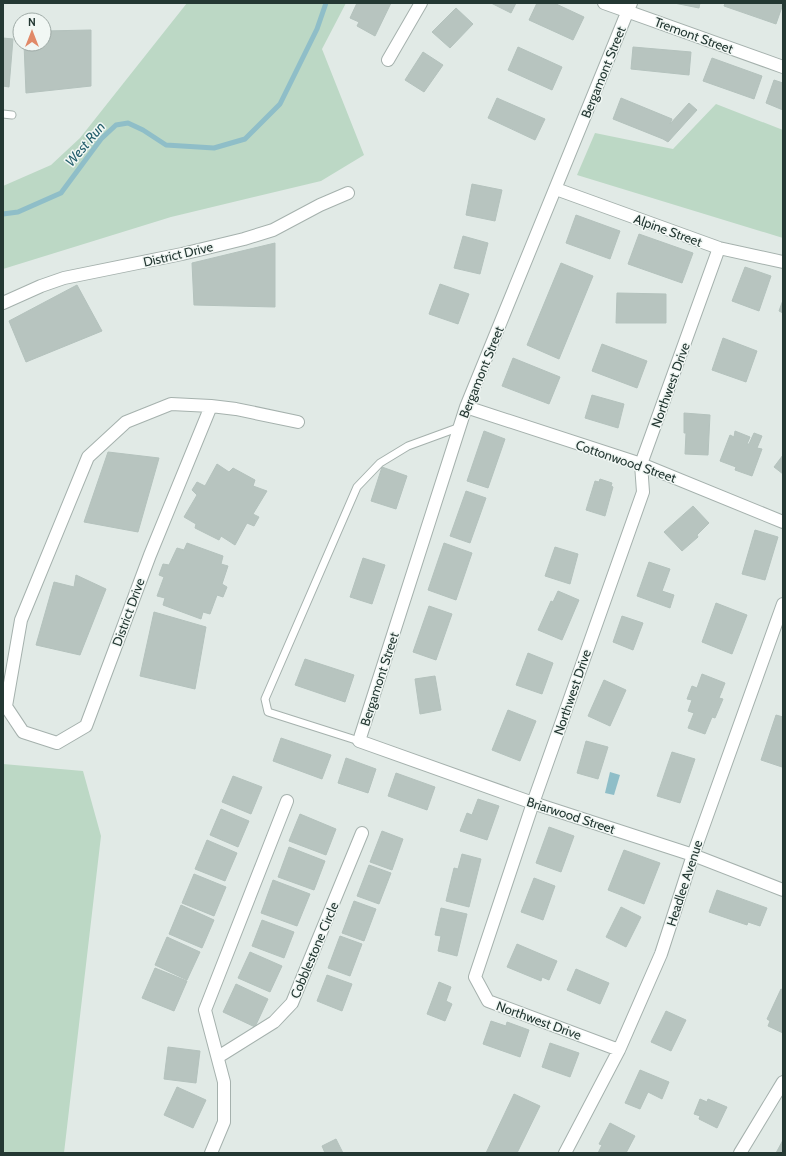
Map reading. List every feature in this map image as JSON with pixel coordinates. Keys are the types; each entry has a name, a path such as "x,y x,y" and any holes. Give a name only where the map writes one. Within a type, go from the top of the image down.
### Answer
{"street":[{"path":"388,60 421,3"},
{"name":"Tremont Street","path":"604,3 629,7 783,68"},
{"name":"Bergamont Street","path":"359,741 466,407 629,7"},
{"name":"Alpine Street","path":"556,189 719,248 783,262"},
{"name":"District Drive","path":"3,303 41,286 64,278 182,254 244,239 273,230 320,205 348,193"},
{"name":"Northwest Drive","path":"619,1050 488,1001 475,977 533,803 643,492 641,464 719,248"},
{"name":"District Drive","path":"211,406 150,555 86,726 57,743 22,732 4,704 21,620 88,457 126,422 171,404 211,406 236,409 298,422"},
{"name":"Cottonwood Street","path":"466,407 641,464 783,522"},
{"name":"Headlee Avenue","path":"566,1153 619,1050 661,954 693,856 783,604"},
{"name":"Briarwood Street","path":"359,741 533,803 693,856 783,890"},
{"path":"211,1153 224,1122 224,1082 205,1010 287,801"},
{"name":"Cobblestone Circle","path":"218,1057 274,1022 292,1003 362,834"},
{"path":"740,1153 783,1082"}],"lane":[{"path":"3,114 12,115"},
{"path":"359,741 268,712 265,699 357,487 380,463 408,446 460,427"}],"green space":[{"path":"187,3 346,3 322,49 364,155 321,181 171,217 3,269 3,186 51,165 80,138"},
{"path":"716,104 783,130 783,238 577,175 595,133 673,149"},
{"path":"3,764 83,771 101,836 64,1153 3,1153"}],"water":[{"path":"610,772 620,775 614,795 605,793"}],"building":[{"path":"357,3 391,3 375,36 357,26 359,22 350,18"},
{"path":"491,3 516,3 511,13"},
{"path":"537,3 554,3 584,17 573,40 529,20"},
{"path":"674,3 700,3 699,8"},
{"path":"725,3 783,4 776,24 724,6"},
{"path":"456,8 473,24 450,48 432,32"},
{"path":"91,30 91,86 26,93 24,52 52,52 52,31"},
{"path":"3,38 12,39 12,51 9,87 3,86"},
{"path":"518,47 562,67 552,90 508,70"},
{"path":"633,47 691,52 689,75 631,69"},
{"path":"423,52 443,65 424,92 405,80"},
{"path":"712,58 762,76 754,99 703,81"},
{"path":"774,80 783,83 783,110 766,103"},
{"path":"497,98 545,119 535,140 488,118"},
{"path":"621,98 672,119 670,124 689,103 697,110 668,142 613,119"},
{"path":"472,184 502,190 495,221 466,215"},
{"path":"576,215 620,231 610,259 566,243"},
{"path":"639,234 693,253 682,283 628,264"},
{"path":"463,236 488,243 480,274 454,268"},
{"path":"275,243 275,307 194,305 192,263"},
{"path":"561,263 593,276 559,359 527,345"},
{"path":"745,267 771,276 759,311 732,301"},
{"path":"440,284 469,294 458,324 429,314"},
{"path":"77,285 102,331 26,362 9,321"},
{"path":"617,293 666,294 666,323 616,323"},
{"path":"783,300 783,313 779,311"},
{"path":"723,338 757,351 746,382 712,370"},
{"path":"602,344 647,361 637,388 592,371"},
{"path":"513,358 560,377 549,404 502,386"},
{"path":"592,395 624,404 618,428 585,418"},
{"path":"684,413 710,415 708,455 685,454 686,433 684,433"},
{"path":"484,431 505,439 488,488 467,481"},
{"path":"735,431 750,437 747,444 749,444 754,433 762,436 757,448 762,449 752,476 735,470 736,467 720,461 730,435 734,437"},
{"path":"108,452 159,458 138,532 84,522"},
{"path":"783,455 783,474 774,467"},
{"path":"217,464 229,472 233,468 255,480 253,486 267,491 253,514 259,517 254,526 247,523 235,545 221,536 219,540 195,528 196,524 184,517 197,495 192,490 197,482 205,486"},
{"path":"382,467 407,476 396,509 371,501"},
{"path":"600,479 612,483 611,486 613,487 605,516 586,510 595,481 599,482"},
{"path":"466,491 486,498 470,543 450,536"},
{"path":"693,506 709,523 697,535 698,537 682,551 664,532"},
{"path":"755,530 778,537 765,580 742,574"},
{"path":"187,543 223,556 221,564 228,566 222,584 227,587 223,597 217,595 210,614 203,612 201,619 163,605 165,598 157,596 164,577 159,575 163,564 169,565 177,548 184,550"},
{"path":"444,543 472,553 456,600 428,590"},
{"path":"555,547 578,554 570,584 545,576"},
{"path":"363,558 385,565 372,604 350,597"},
{"path":"649,562 670,569 662,591 674,595 670,608 637,596"},
{"path":"76,575 106,589 80,655 36,645 54,582 74,587"},
{"path":"558,591 579,600 562,640 538,630 551,601 553,602"},
{"path":"716,603 747,615 732,654 702,642"},
{"path":"429,606 452,614 436,660 413,652"},
{"path":"154,612 206,627 195,689 140,676"},
{"path":"622,616 643,623 633,650 613,642"},
{"path":"528,653 553,663 542,694 516,685"},
{"path":"305,659 354,675 345,702 295,685"},
{"path":"702,674 725,683 719,698 723,699 715,718 712,717 705,734 688,728 694,713 688,711 692,700 687,699 692,686 697,688"},
{"path":"435,676 441,710 420,714 415,679"},
{"path":"604,680 626,690 610,726 588,716"},
{"path":"508,710 536,721 520,761 492,750"},
{"path":"776,715 783,717 782,767 761,760"},
{"path":"281,738 331,755 322,779 273,761"},
{"path":"586,741 608,747 598,779 577,773"},
{"path":"672,752 695,759 680,803 657,796"},
{"path":"346,758 376,769 368,793 338,783"},
{"path":"396,773 435,787 427,810 388,796"},
{"path":"233,776 262,787 251,814 222,802"},
{"path":"478,799 499,806 487,840 460,831 467,813 472,815"},
{"path":"221,809 249,821 238,847 210,835"},
{"path":"300,814 336,829 326,855 289,841"},
{"path":"549,827 574,836 561,872 536,863"},
{"path":"382,831 403,839 392,870 370,862"},
{"path":"207,840 237,853 225,881 195,869"},
{"path":"289,847 325,861 314,890 278,877"},
{"path":"624,850 660,863 644,904 608,890"},
{"path":"462,854 481,859 469,907 446,901 454,868 458,869"},
{"path":"369,865 391,873 379,904 357,896"},
{"path":"194,874 226,887 214,916 182,903"},
{"path":"534,878 555,886 543,920 521,912"},
{"path":"273,880 310,894 297,926 261,913"},
{"path":"717,890 767,908 760,926 748,922 747,925 709,912"},
{"path":"354,901 376,909 364,941 342,933"},
{"path":"181,905 214,920 202,948 169,934"},
{"path":"621,907 641,917 626,947 606,937"},
{"path":"441,908 467,914 457,956 438,951 441,936 435,935"},
{"path":"262,920 294,932 284,958 252,946"},
{"path":"340,936 362,944 350,976 328,968"},
{"path":"167,937 200,952 187,980 155,965"},
{"path":"517,944 557,961 549,980 542,977 541,981 507,967"},
{"path":"250,952 282,966 270,992 238,978"},
{"path":"155,968 187,981 174,1011 142,998"},
{"path":"576,969 609,983 600,1004 567,990"},
{"path":"327,975 352,984 342,1011 317,1001"},
{"path":"439,982 451,987 446,1001 452,1004 445,1021 427,1014"},
{"path":"236,984 268,999 255,1027 223,1012"},
{"path":"781,989 783,990 783,1033 768,1026 770,1021 767,1019"},
{"path":"666,1011 686,1020 671,1051 651,1042"},
{"path":"491,1021 506,1026 507,1022 529,1030 520,1057 483,1044"},
{"path":"550,1043 579,1053 570,1077 542,1067"},
{"path":"168,1047 200,1051 196,1083 164,1079"},
{"path":"640,1070 669,1082 662,1099 648,1092 640,1109 625,1103"},
{"path":"177,1087 206,1100 193,1128 164,1115"},
{"path":"514,1094 540,1106 517,1153 486,1153"},
{"path":"700,1099 707,1102 708,1099 727,1107 717,1128 699,1119 700,1116 694,1114"},
{"path":"610,1123 635,1136 626,1153 598,1153 602,1145 599,1144"},
{"path":"336,1139 343,1153 325,1153 322,1146"},
{"path":"783,1140 783,1153 776,1153"}],"waterway":[{"name":"West Run","path":"3,214 18,212 61,193 101,139 116,125 128,123 143,130 166,145 214,148 245,139 280,104 317,29 326,3"}]}
